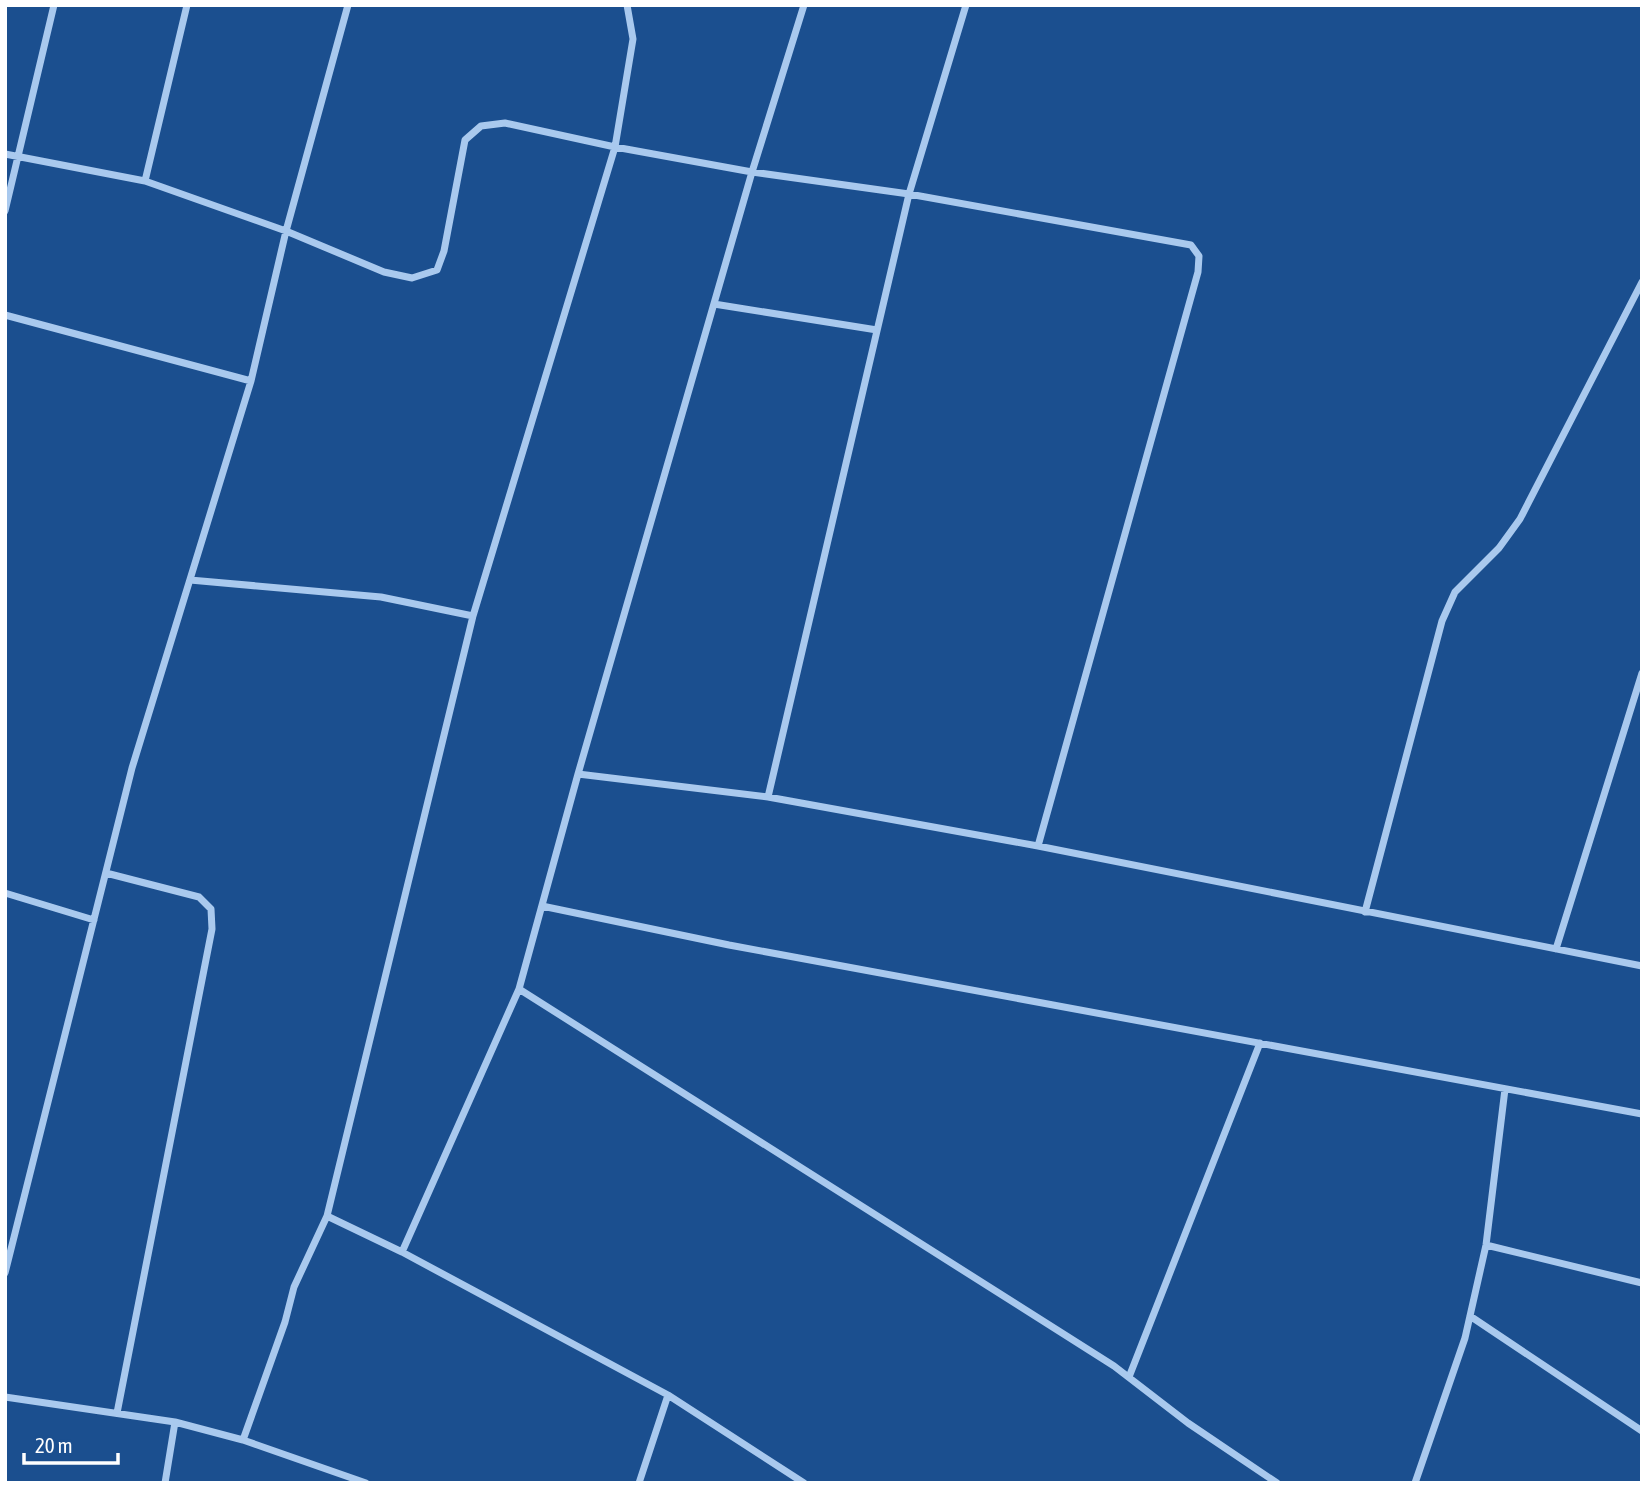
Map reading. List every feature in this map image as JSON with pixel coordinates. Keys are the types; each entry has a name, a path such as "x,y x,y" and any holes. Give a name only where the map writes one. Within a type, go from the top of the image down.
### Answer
{"street":[{"path":"5,211 54,5"},
{"path":"145,181 187,5"},
{"path":"5,1273 132,768 251,381 286,231 348,5"},
{"path":"243,1440 285,1322 294,1287 327,1216 473,616 615,147 633,38 626,5"},
{"path":"402,1252 519,989 578,774 752,172 804,5"},
{"path":"768,797 909,194 966,5"},
{"path":"5,154 145,181 286,231 384,272 412,278 437,270 444,251 465,140 481,126 505,123 615,147 752,172 909,194 1191,245 1199,256 1198,272 1038,846"},
{"path":"1365,912 1442,621 1455,592 1499,548 1520,519 1642,282"},
{"path":"714,304 877,330"},
{"path":"5,315 251,381"},
{"path":"190,580 381,597 473,616"},
{"path":"1556,949 1642,673"},
{"path":"578,774 768,797 1038,846 1642,966"},
{"path":"106,873 199,897 211,909 212,929 117,1413"},
{"path":"5,893 94,920"},
{"path":"542,906 743,947 1642,1114"},
{"path":"519,989 1129,1377 1188,1423 1277,1483"},
{"path":"1129,1377 1260,1043"},
{"path":"1415,1483 1465,1338 1486,1245 1505,1089"},
{"path":"327,1216 402,1252 668,1395 804,1483"},
{"path":"1486,1245 1642,1283"},
{"path":"1470,1316 1642,1431"},
{"path":"639,1483 668,1395"},
{"path":"5,1397 175,1422 243,1440 366,1483"},
{"path":"164,1483 175,1422"}]}
